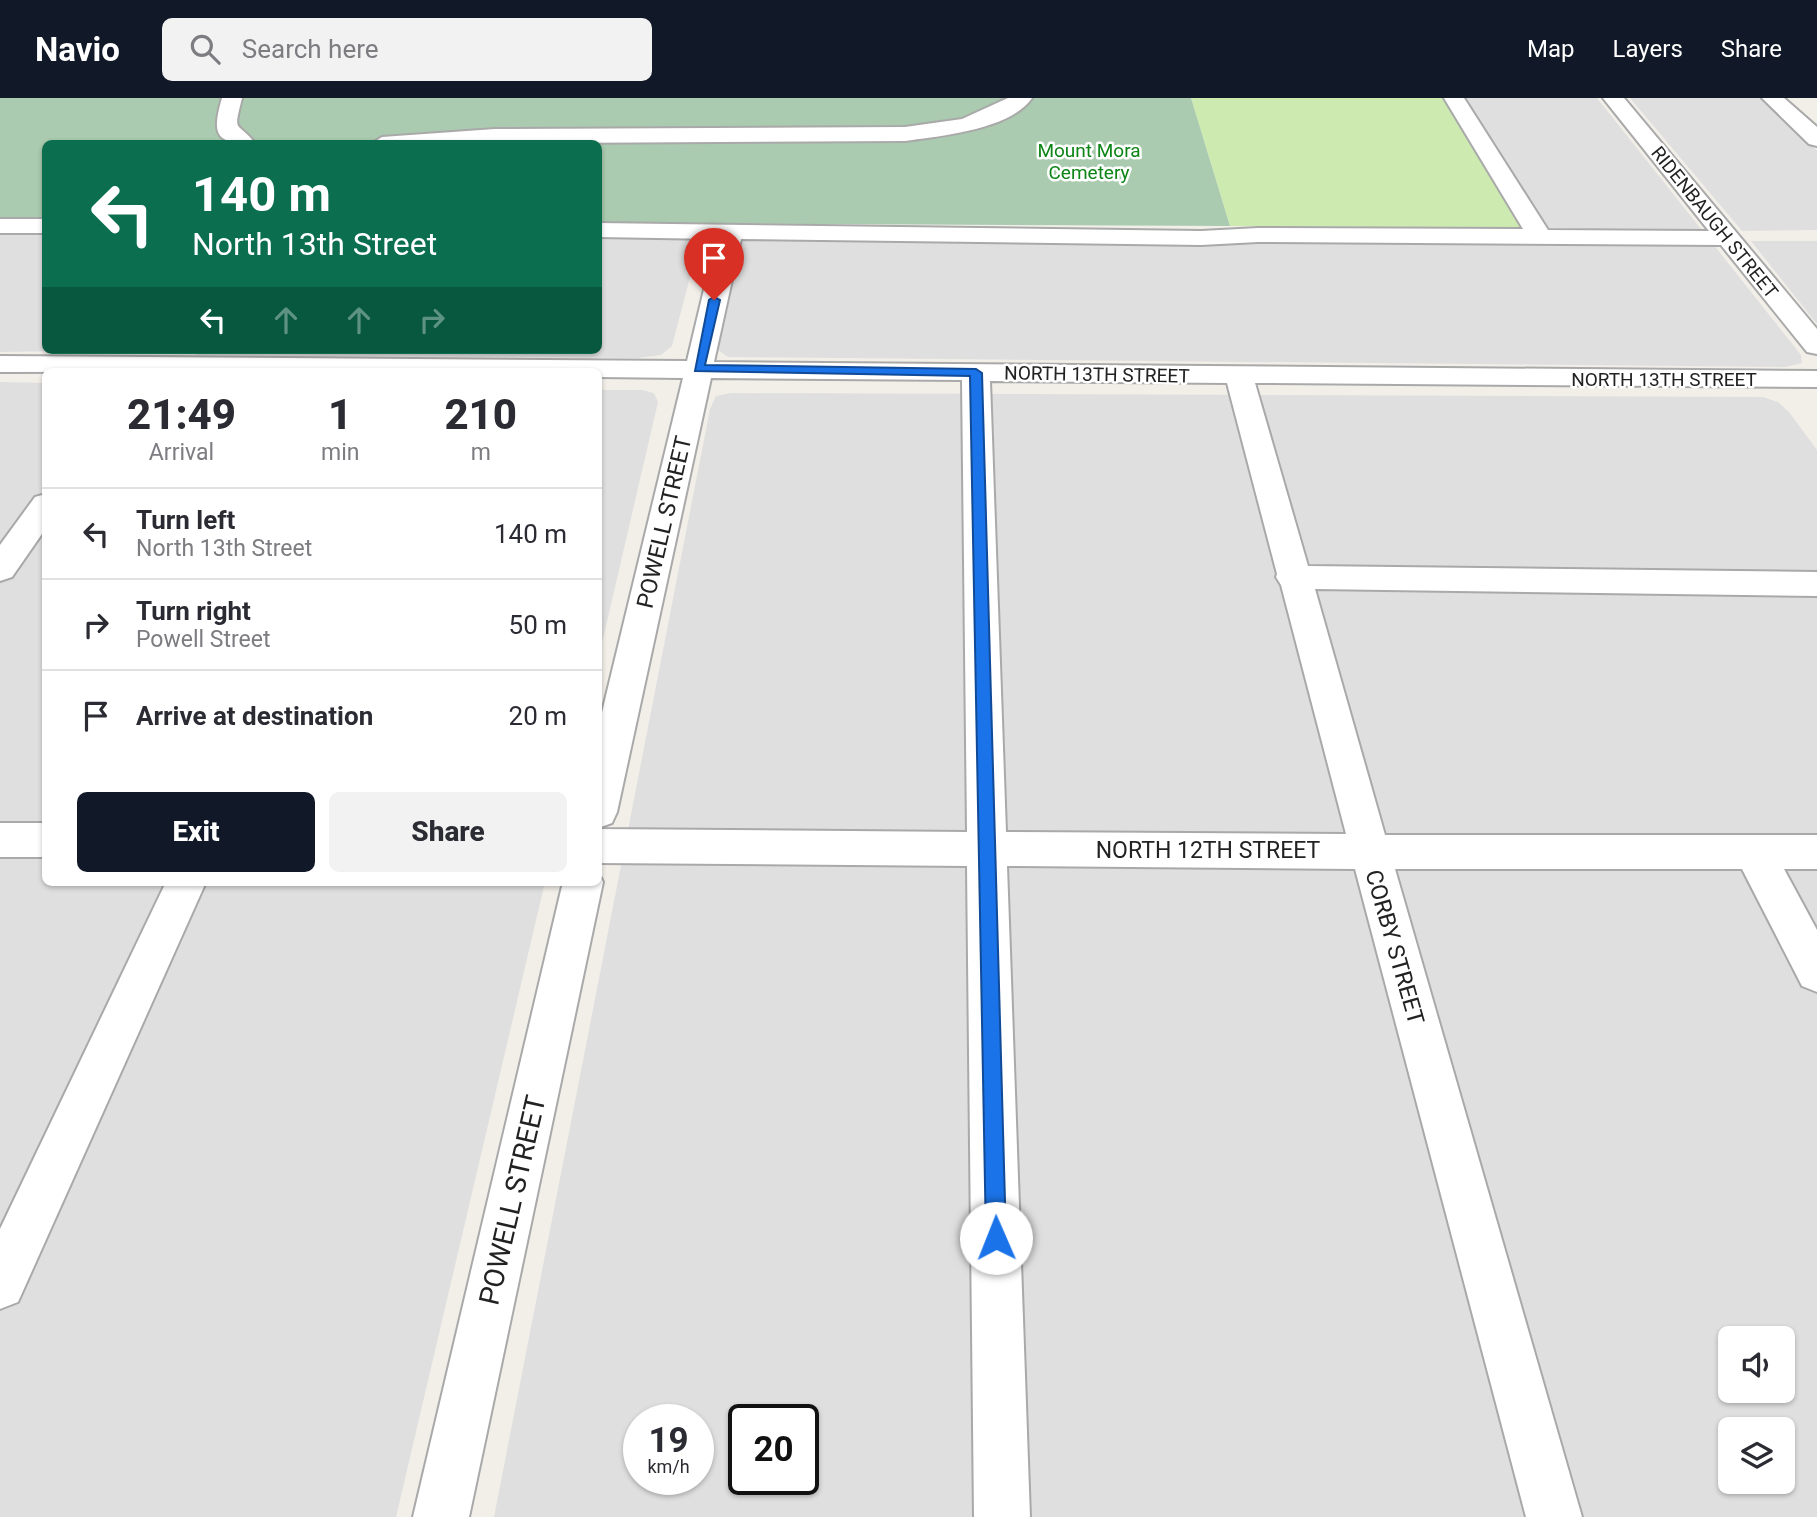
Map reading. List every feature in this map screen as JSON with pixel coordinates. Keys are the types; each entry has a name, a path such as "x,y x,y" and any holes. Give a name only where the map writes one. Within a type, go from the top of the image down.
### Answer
{"street":[{"path":"232,98 226,121 229,135 238,140"},
{"path":"438,140 495,136 905,134 972,124 1002,114 1022,98"},
{"path":"1454,98 1539,235"},
{"name":"RIDENBAUGH STREET","path":"1613,98 1817,346"},
{"path":"1772,98 1817,139"},
{"path":"1794,117 1817,117"},
{"path":"0,226 42,226"},
{"path":"602,230 1201,238 1258,235 1728,237"},
{"name":"POWELL STREET","path":"602,793 730,232"},
{"name":"NORTH 13TH STREET","path":"0,364 149,362 384,368"},
{"name":"NORTH 13TH STREET","path":"602,369 1805,379"},
{"path":"976,373 1002,1517"},
{"name":"CORBY STREET","path":"1238,375 1554,1517"},
{"path":"1805,379 1817,410"},
{"path":"0,569 42,510"},
{"path":"1292,577 1817,584"},
{"path":"0,839 42,840"},
{"name":"NORTH 12TH STREET","path":"602,846 1368,852 1817,852"},
{"path":"1753,851 1817,972"},
{"path":"0,1284 184,886"},
{"name":"POWELL STREET","path":"440,1517 582,886"}],"shaded area":[{"path":"1465,98 1597,98 1701,229 1548,228"},
{"path":"1630,98 1764,98 1817,151 1817,230 1742,231"},
{"path":"0,232 42,233 42,351 0,352"},
{"path":"743,234 1713,244 1801,355 1802,363 1786,367 728,357 718,350 717,340"},
{"path":"602,235 701,235 672,346 661,355 638,358 196,355 602,354"},
{"path":"1751,241 1817,241 1817,324"},
{"path":"0,382 42,383 42,886 544,886 396,1517 0,1517"},
{"path":"602,390 642,390 654,393 658,402 602,643"},
{"path":"731,393 1763,397 1778,402 1789,412 1817,450 1817,1517 494,1517 710,409 716,396"}],"green space":[{"name":"Mount Mora Cemetery","path":"0,98 1191,98 1230,226 602,223 602,140 42,140 42,221 0,221"},
{"path":"1191,98 1446,98 1526,228 1230,226"}],"route":[{"path":"714,300 699,369 976,373 996,1238"}]}
